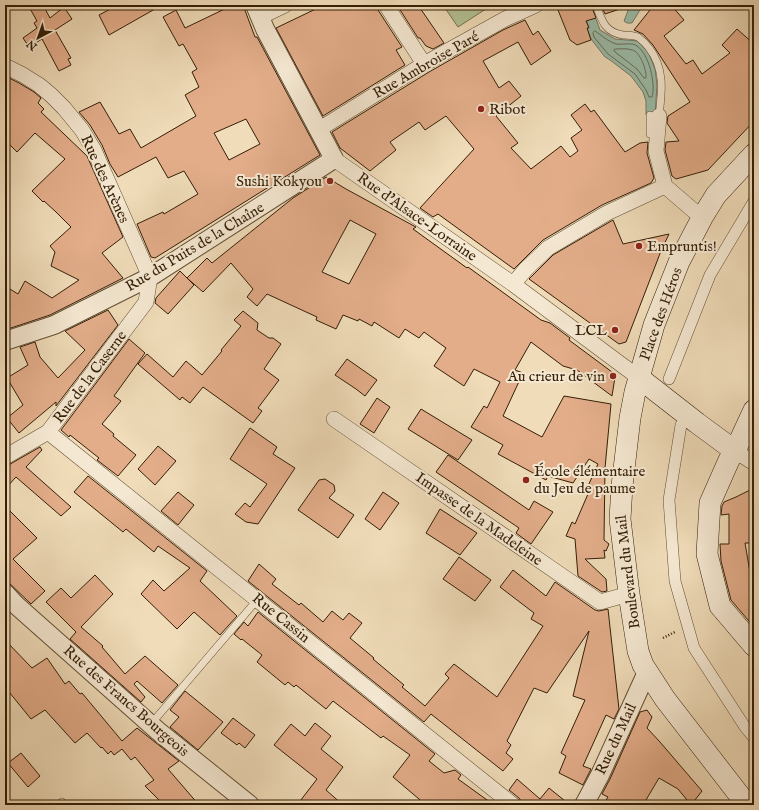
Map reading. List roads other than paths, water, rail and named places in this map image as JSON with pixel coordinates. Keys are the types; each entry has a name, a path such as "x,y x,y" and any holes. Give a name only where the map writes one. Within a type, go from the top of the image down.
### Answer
{"main road":[{"name":"Place des Héros","path":"638,377 654,325 679,262 703,216 716,195 754,154"},
{"name":"Boulevard du Mail","path":"638,377 635,392 634,419 627,489 620,520 638,651 647,672 665,699 747,805"},
{"path":"638,377 697,423 736,450"},
{"path":"754,410 736,450 729,460 710,503 707,554 720,606 754,646"}],"street":[{"path":"257,11 285,5"},
{"path":"386,5 424,64"},
{"name":"Rue Ambroise Paré","path":"318,130 424,64 506,19 536,5"},
{"name":"Rue d'Alsace-Lorraine","path":"257,11 334,159 513,284 638,377"},
{"name":"Rue des Arènes","path":"5,66 23,75 43,88 64,108 82,130 94,150 150,277"},
{"path":"655,116 656,151 665,186 694,211 703,216"},
{"name":"Rue du Puits de la Chaîne","path":"5,341 54,325 150,277 334,159"},
{"path":"513,284 548,248 607,213 665,186"},
{"path":"669,379 710,275 754,201"},
{"name":"Rue de la Caserne","path":"5,457 48,432 146,302 150,277"},
{"name":"Impasse de la Madeleine","path":"334,420 600,602 629,594"},
{"path":"681,425 669,500 675,581 694,648 745,727 754,738"},
{"name":"Rue Cassin","path":"48,432 513,805"},
{"path":"736,450 754,463"},
{"name":"Rue des Francs Bourgeois","path":"9,603 151,725 250,805"},
{"name":"Rue du Mail","path":"584,805 647,672"}],"lane":[{"path":"596,5 604,24 610,31 620,34 630,34 639,38 652,52 658,66 662,82 650,134"},
{"path":"151,725 258,600"}],"water":[{"path":"591,5 600,30 615,39 638,41 649,54 655,69 657,85 655,115 646,115 646,101 643,92 631,76 605,57 591,39 587,28 589,27 582,10"},
{"path":"631,5 643,5 632,23 627,23 624,21"}],"place":[{"name":"Ribot","path":"481,109"},
{"name":"Sushi Kokyou","path":"330,181"},
{"name":"Empruntis!","path":"639,246"},
{"name":"LCL","path":"615,330"},
{"name":"Au crieur de vin","path":"613,376"},
{"name":"École élémentaire du Jeu de paume","path":"526,480"}]}
